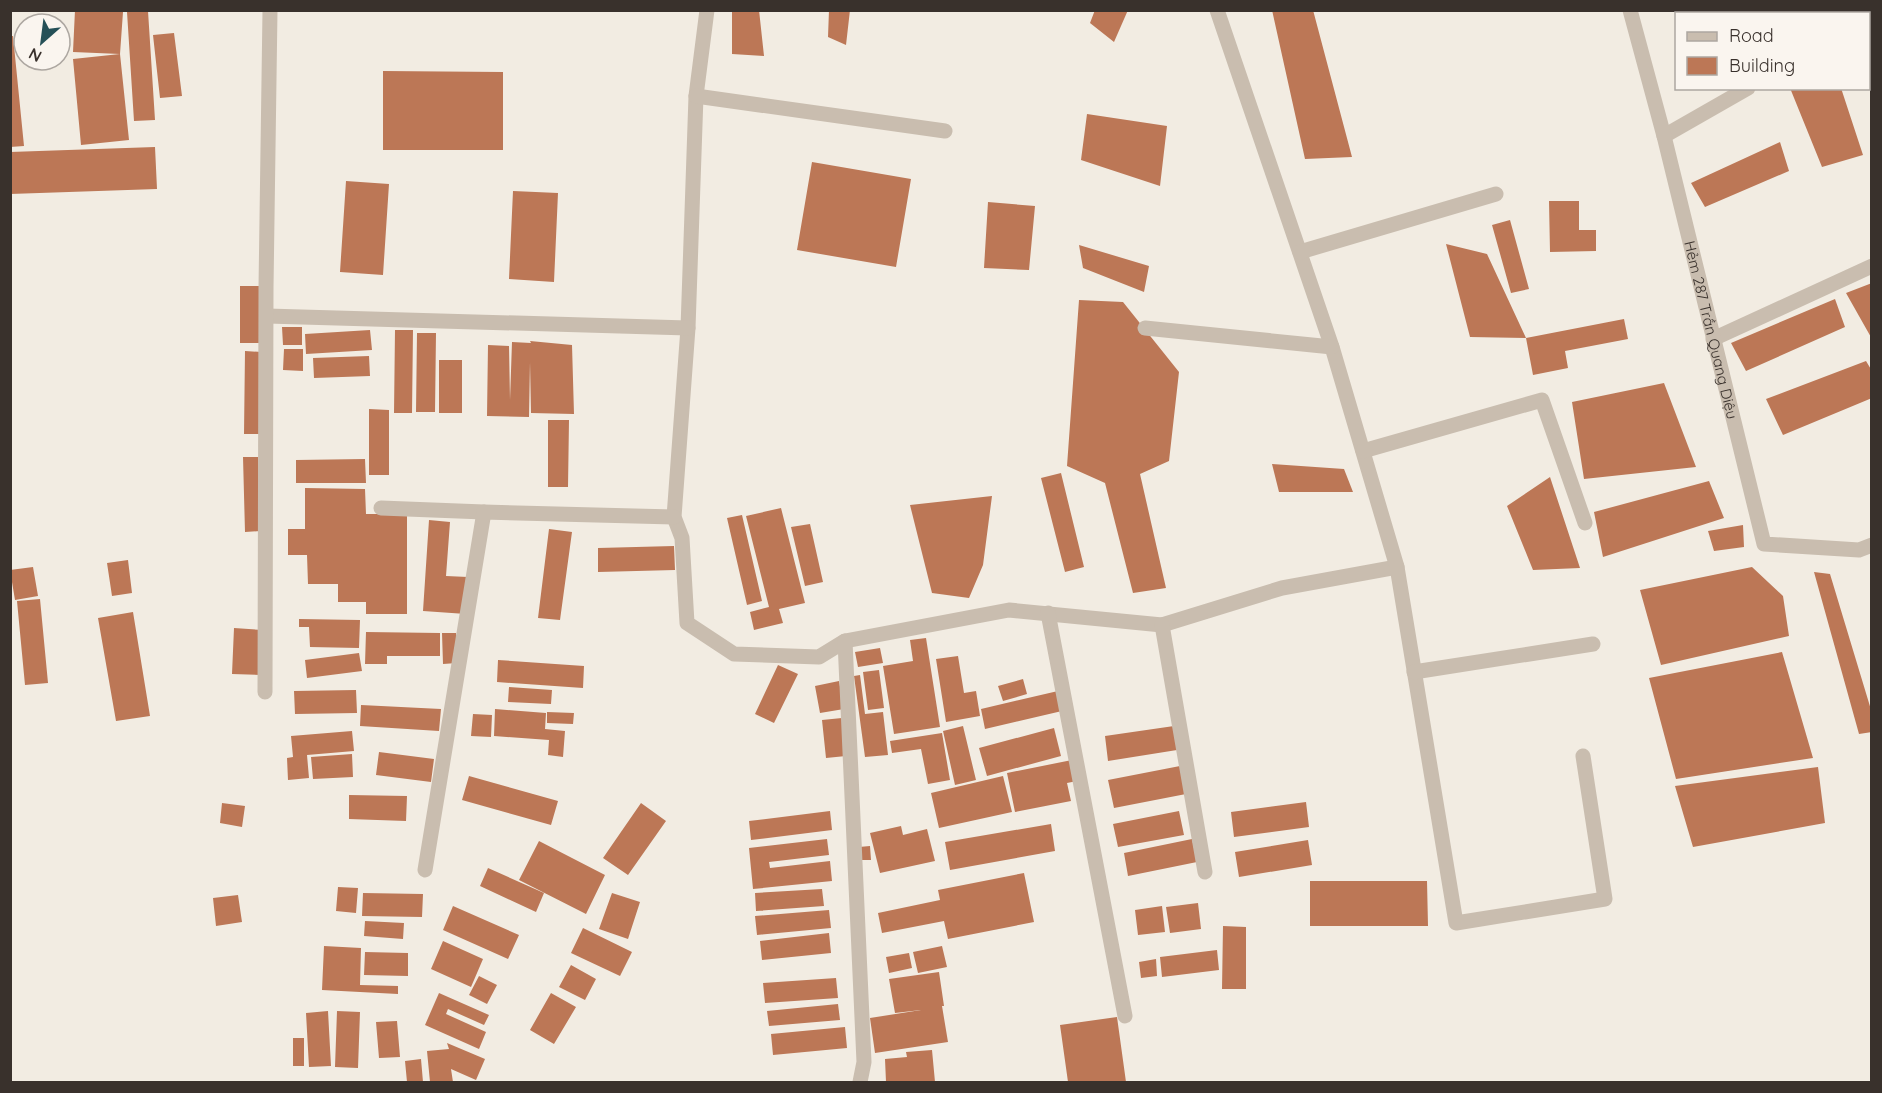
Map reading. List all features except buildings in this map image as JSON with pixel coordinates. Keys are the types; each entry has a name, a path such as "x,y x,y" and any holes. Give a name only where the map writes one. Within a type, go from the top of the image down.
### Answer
{"street":[{"path":"265,692 270,10"},
{"path":"707,10 696,96 688,328 674,517 682,538 687,623 734,654 819,657 845,641 1009,610 1162,625 1282,588 1397,567"},
{"path":"1216,10 1332,347 1397,567 1456,923 1605,899 1583,756"},
{"name":"Hẻm 287 Trần Quang Diệu","path":"1630,10 1664,136 1764,544 1859,550 1872,545"},
{"path":"1664,136 1744,90"},
{"path":"696,96 945,131"},
{"path":"1300,252 1496,194"},
{"path":"1713,339 1872,266"},
{"path":"267,316 688,328"},
{"path":"1144,328 1332,347"},
{"path":"1363,452 1542,400 1585,523"},
{"path":"381,508 674,517"},
{"path":"425,870 484,512"},
{"path":"1048,614 1125,1016"},
{"path":"1162,625 1205,872"},
{"path":"845,641 864,1062 860,1083"},
{"path":"1414,672 1593,644"}]}
